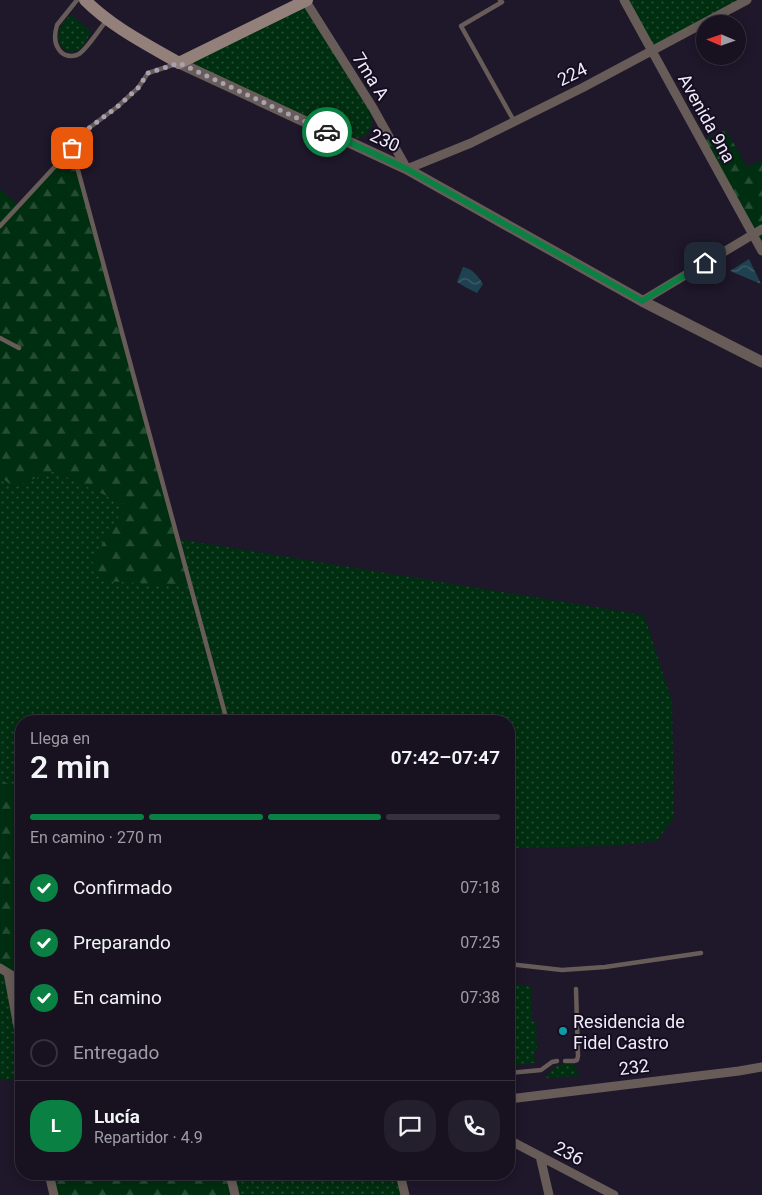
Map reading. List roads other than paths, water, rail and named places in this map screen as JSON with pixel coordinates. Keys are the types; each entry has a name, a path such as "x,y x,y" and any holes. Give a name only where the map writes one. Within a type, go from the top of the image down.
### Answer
{"main road":[{"path":"85,0 107,20 144,44 179,63 306,0"}],"street":[{"name":"7ma A","path":"306,0 373,108 407,169"},
{"name":"Avenida 9na","path":"624,0 762,251"},
{"name":"224","path":"407,169 471,143 582,88 748,0"},
{"name":"230","path":"179,63 407,169 642,301 762,362"},
{"path":"642,301 762,230"},
{"path":"4,971 15,977"},
{"path":"4,971 15,1018"},
{"name":"232","path":"515,1098 762,1067"},
{"name":"236","path":"515,1143 614,1195"},
{"path":"540,1156 549,1195"},
{"path":"50,1180 54,1195"},
{"path":"231,1180 235,1195"},
{"path":"401,1180 405,1195"}],"lane":[{"path":"77,0 57,25 56,42 58,48 63,53 72,56 79,54 107,20"},
{"path":"500,0 502,2 461,26 514,121"},
{"path":"0,226 72,148 85,131 117,107 138,88 148,73 179,63"},
{"path":"72,148 226,715"},
{"path":"0,338 19,348"},
{"path":"515,965 562,970 605,967 701,953"},
{"path":"564,1061 577,1060 578,1056 576,989"},
{"path":"515,1072 541,1070 552,1062 557,1061"}],"water":[{"path":"749,259 761,284 730,271"},
{"path":"463,267 472,271 483,284 477,293 457,282"}],"place":[{"name":"Residencia de Fidel Castro","path":"563,1031"}]}
